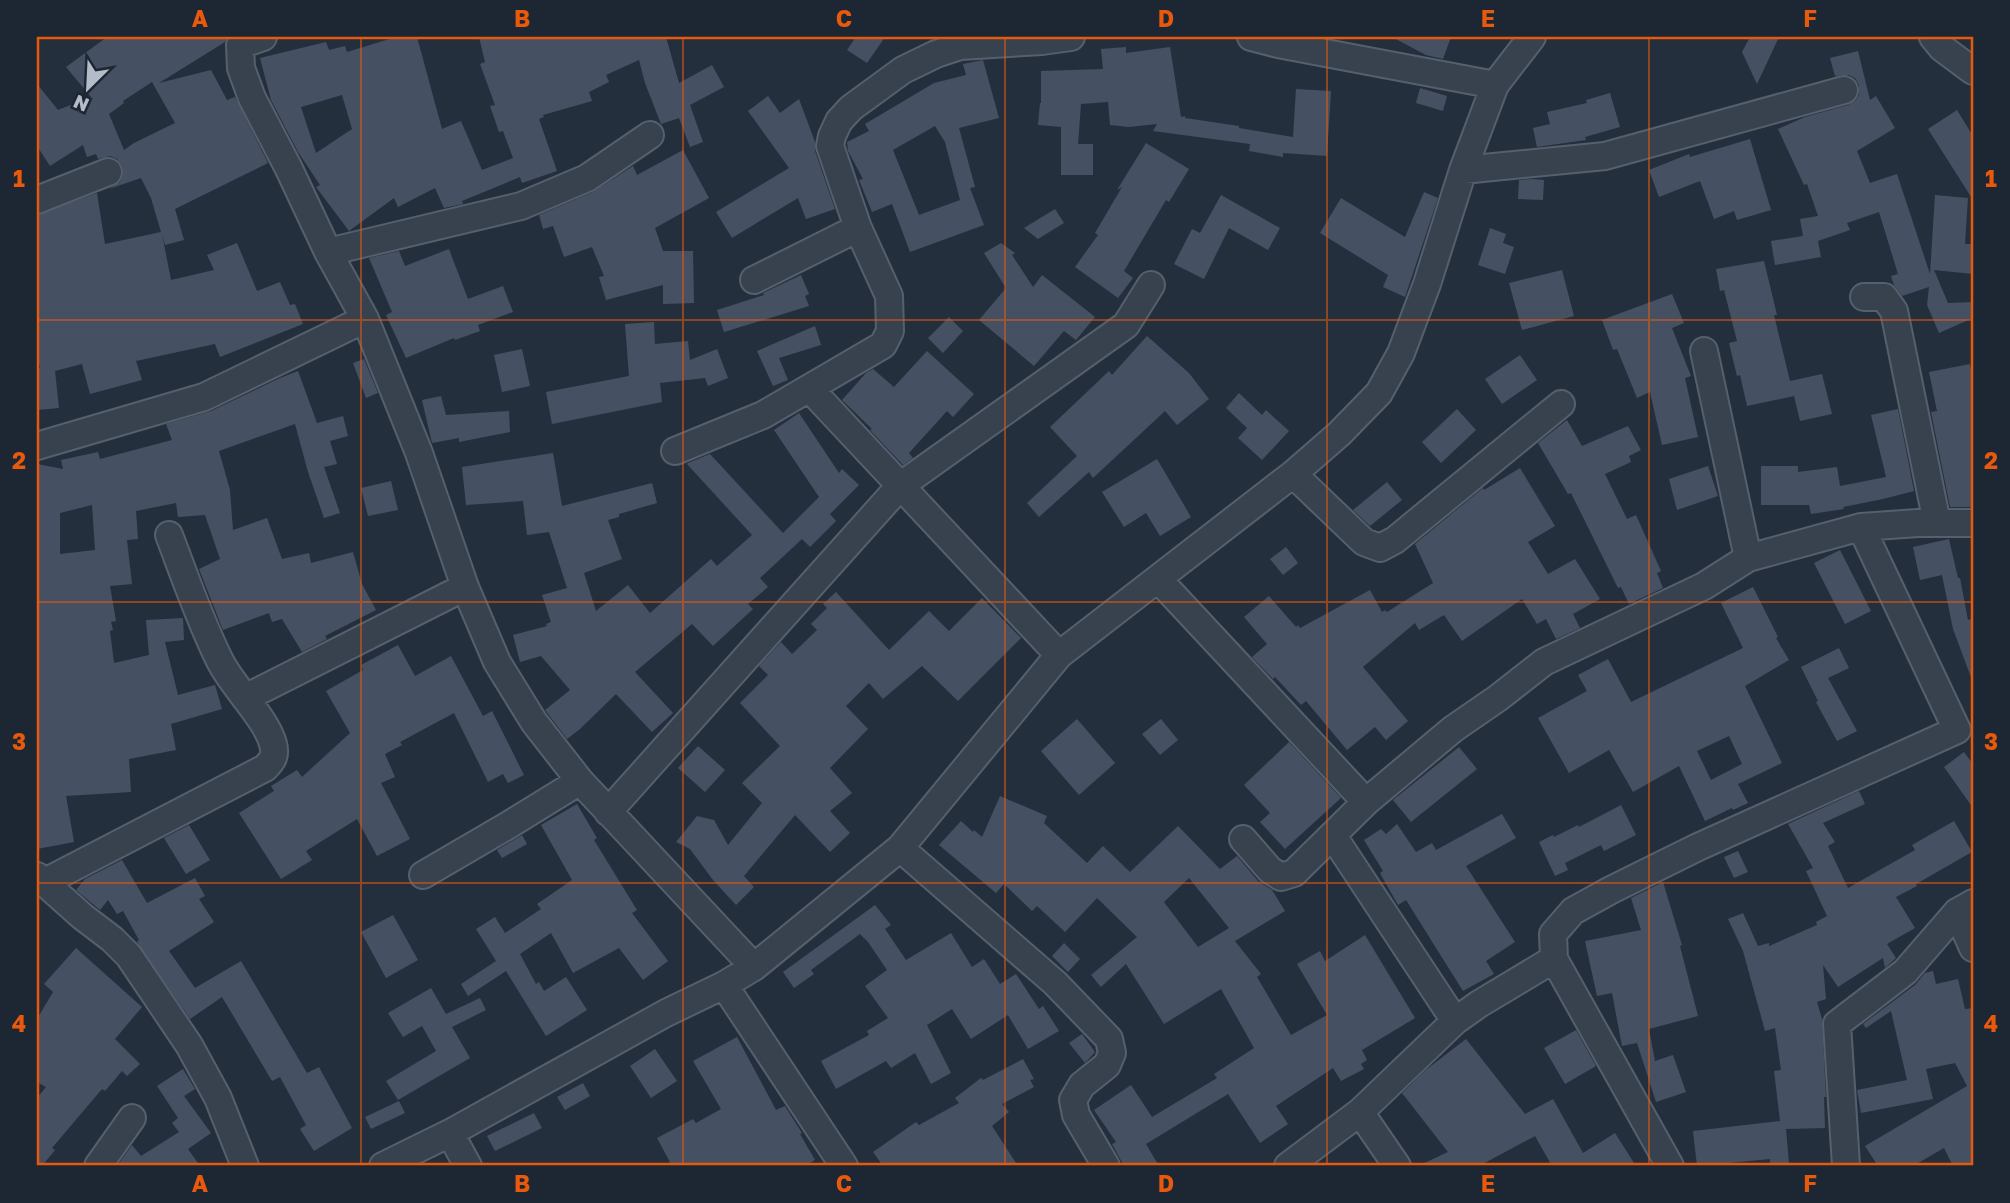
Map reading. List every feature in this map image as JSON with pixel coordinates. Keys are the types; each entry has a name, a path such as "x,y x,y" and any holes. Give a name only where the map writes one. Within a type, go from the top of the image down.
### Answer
{"street":[{"path":"263,37 240,45 241,68 252,98 328,252 365,319 419,453 465,587 497,662 534,722 580,781 754,967"},
{"path":"675,451 762,415 883,345 890,331 889,296 859,228 830,146 839,121 851,108 903,70 960,46 1071,37"},
{"path":"1251,37 1495,85"},
{"path":"383,1166 450,1133 754,967 900,848 1059,655 1293,474 1339,434 1379,393 1401,353 1495,85 1532,37"},
{"path":"1933,37 1942,48 1973,71"},
{"path":"1463,170 1605,156 1844,90"},
{"path":"328,252 521,206 587,178 650,135"},
{"path":"37,200 108,172"},
{"path":"754,280 859,228"},
{"path":"608,811 900,486 1126,325 1152,285"},
{"path":"1864,297 1884,297 1894,311 1937,523"},
{"path":"37,446 204,397 365,319"},
{"path":"1704,351 1748,558"},
{"path":"810,388 1059,655"},
{"path":"1293,474 1364,542 1380,548 1395,540 1562,404"},
{"path":"1243,839 1270,870 1281,877 1294,873 1366,802 1453,729 1544,662 1704,586 1748,558 1861,527 1973,523"},
{"path":"1670,1166 1554,959 1553,934 1573,911 1698,847 1956,730 1861,527"},
{"path":"169,535 221,663 273,742 275,754 265,768 40,879 129,956 195,1056 218,1098 246,1166"},
{"path":"1158,579 1366,802"},
{"path":"245,698 465,587"},
{"path":"423,874 507,827 580,781"},
{"path":"1333,836 1455,1021"},
{"path":"900,848 1055,983 1109,1040 1112,1053 1107,1065 1082,1085 1073,1100 1076,1115 1106,1166"},
{"path":"1965,908 1973,948"},
{"path":"1846,1166 1837,1024 1905,972 1965,908"},
{"path":"1288,1166 1360,1112 1455,1021 1554,959"},
{"path":"724,985 840,1165"},
{"path":"1360,1112 1397,1166"},
{"path":"98,1166 132,1118"},
{"path":"450,1133 468,1166"}],"building":[{"path":"107,37 227,37 225,42 159,83 211,70 227,100 235,97 268,163 175,209 184,240 165,245 162,234 171,280 214,270 207,255 237,243 257,291 280,282 290,305 295,304 303,324 220,357 215,344 136,361 142,380 90,394 82,364 55,371 59,408 37,410 37,369 40,368 37,353 37,215 97,193 105,244 161,232 151,198 141,178 109,189 120,182 123,175 122,166 117,159 110,156 98,159 96,154 87,157 83,145 50,166 37,146 37,84 58,110 91,97 66,67","holes":["152,82 175,123 124,150 109,114"]},
{"path":"396,37 417,37 442,129 461,121 482,170 513,158 503,131 499,132 490,106 495,105 480,64 485,62 479,37 666,37 679,83 712,65 724,87 690,105 703,142 690,147 679,118 661,124 639,60 606,75 609,82 589,92 592,101 543,115 544,117 539,119 557,171 522,183 520,177 462,201 463,204 444,208 435,188 398,207 394,198 349,231 316,187 320,185 298,152 271,100 260,58 326,42 329,50 345,46 347,52","holes":["342,95 352,129 316,153 301,107"]},
{"path":"856,37 885,37 867,63 847,50"},
{"path":"1392,37 1451,37 1443,59 1426,55"},
{"path":"1750,37 1779,37 1757,84 1742,52"},
{"path":"1126,47 1126,53 1170,47 1181,117 1185,118 1293,137 1296,89 1331,91 1327,156 1283,153 1283,157 1249,151 1250,144 1153,131 1157,124 1129,127 1110,125 1108,102 1081,104 1078,144 1093,144 1093,175 1061,175 1061,127 1038,125 1041,71 1103,69 1101,49"},
{"path":"1858,51 1870,100 1876,96 1895,128 1857,151 1870,183 1897,174 1930,274 1935,195 1968,198 1965,244 1973,244 1973,274 1934,270 1948,303 1973,302 1973,318 1939,333 1927,305 1929,287 1902,296 1894,285 1891,276 1898,274 1879,212 1847,223 1850,230 1818,241 1821,257 1775,265 1771,241 1803,236 1800,219 1818,216 1807,184 1804,185 1778,129 1855,101 1859,95 1859,85 1855,78 1849,75 1835,76 1830,58"},
{"path":"983,60 999,118 959,128 975,187 970,188 984,225 910,252 892,204 872,212 859,180 863,179 848,151 847,142 869,131 865,124 934,83 966,75 963,64","holes":["935,126 945,142 960,200 919,215 893,150"]},
{"path":"1420,88 1447,96 1443,111 1416,103"},
{"path":"1610,93 1620,127 1585,137 1586,140 1537,147 1533,128 1550,124 1547,112 1587,103 1586,100"},
{"path":"768,96 780,113 799,99 835,209 806,219 798,198 732,238 716,212 789,168 748,111"},
{"path":"1957,110 1973,136 1973,200 1928,129"},
{"path":"1750,139 1771,210 1737,220 1734,211 1714,219 1700,181 1659,197 1649,170 1689,154 1690,157"},
{"path":"1146,143 1189,169 1169,202 1166,200 1124,271 1133,278 1118,298 1075,267 1098,235 1095,233 1122,187 1117,190"},
{"path":"683,150 709,198 655,228 663,251 693,251 694,303 663,304 663,285 606,300 599,277 604,276 592,247 564,257 553,226 543,229 539,215 593,192 633,166 637,175"},
{"path":"1519,180 1544,180 1543,200 1518,199"},
{"path":"1424,192 1438,198 1405,297 1383,287 1388,275 1320,233 1341,198 1405,237"},
{"path":"1221,195 1280,228 1268,250 1229,228 1204,279 1174,264 1192,229 1200,233"},
{"path":"1055,209 1064,223 1038,239 1024,228"},
{"path":"1490,228 1506,234 1503,243 1514,247 1505,274 1478,265"},
{"path":"1001,243 1015,253 1012,255 1033,287 1042,275 1095,317 1076,340 1064,331 1034,366 979,320 1006,288 984,253"},
{"path":"449,249 468,299 503,286 513,312 478,325 480,331 455,340 454,338 406,358 386,315 392,312 369,258 399,251 405,266"},
{"path":"1764,261 1790,381 1822,374 1832,414 1800,421 1794,396 1747,406 1729,343 1737,341 1724,290 1720,291 1716,269"},
{"path":"1562,270 1574,316 1522,330 1509,283"},
{"path":"801,275 809,294 805,296 809,306 724,332 717,310 764,295 763,293"},
{"path":"1672,294 1684,323 1672,328 1691,376 1685,378 1698,437 1662,445 1650,392 1637,398 1617,349 1613,350 1602,320"},
{"path":"949,317 963,331 943,353 928,338"},
{"path":"654,322 655,344 688,341 690,360 717,349 728,378 708,386 705,378 660,383 662,402 552,424 546,392 629,376 625,324"},
{"path":"815,326 821,345 779,358 788,380 773,386 757,351"},
{"path":"1147,336 1189,373 1209,399 1177,425 1165,411 1093,478 1089,472 1039,517 1027,503 1077,456 1050,427 1109,371 1112,375"},
{"path":"522,349 530,386 502,392 494,355"},
{"path":"927,351 974,394 953,417 947,411 909,453 913,458 903,465 842,400 866,373 873,369 894,387"},
{"path":"1520,355 1537,380 1502,404 1485,379"},
{"path":"364,359 378,393 366,398 353,363"},
{"path":"1970,364 1973,379 1973,507 1950,507 1931,412 1937,411 1929,372"},
{"path":"298,371 317,423 343,416 348,436 330,441 337,464 324,467 340,513 324,518 295,424 219,451 230,490 233,530 267,518 282,559 309,553 311,563 353,552 362,584 376,610 325,636 327,639 302,652 282,619 272,622 269,613 223,630 199,569 220,559 205,515 178,517 176,503 136,511 138,539 127,540 132,584 110,586 116,621 111,622 113,630 110,631 114,663 149,655 146,620 183,618 184,640 165,642 178,695 215,685 222,709 171,724 176,750 129,759 131,792 66,796 74,842 37,849 37,464 63,469 61,460 98,452 100,459 172,440 166,424 211,411","holes":["92,505 95,550 60,554 60,513"]},
{"path":"1239,393 1262,415 1266,410 1289,431 1262,460 1238,438 1247,428 1226,408"},
{"path":"441,396 446,415 509,411 510,432 459,442 459,438 432,443 422,400"},
{"path":"1457,409 1476,430 1441,463 1422,442"},
{"path":"1898,409 1914,491 1843,507 1844,509 1811,514 1809,505 1761,505 1761,466 1798,466 1798,472 1837,467 1840,486 1886,477 1871,415"},
{"path":"799,413 839,473 842,469 859,485 830,514 836,521 810,547 802,539 760,578 768,587 748,604 753,609 713,646 692,624 635,672 673,713 652,732 616,694 567,739 545,710 570,690 541,656 520,662 513,635 547,626 546,624 551,622 542,595 567,588 549,532 527,535 523,501 466,505 462,467 553,453 562,506 652,483 657,503 608,520 622,559 584,573 596,611 628,585 650,613 711,559 717,566 752,535 688,463 710,454 783,533 819,497 774,430"},
{"path":"1567,420 1582,446 1628,426 1641,450 1629,456 1631,462 1605,474 1627,519 1636,515 1661,571 1657,573 1663,588 1629,604 1621,587 1618,588 1571,493 1568,494 1538,443"},
{"path":"1157,459 1191,517 1160,536 1146,513 1124,527 1102,492"},
{"path":"1708,466 1718,496 1677,510 1669,479"},
{"path":"1520,468 1555,526 1528,542 1548,574 1575,559 1600,599 1573,614 1580,628 1556,639 1546,619 1537,624 1522,599 1462,641 1444,615 1419,630 1415,623 1363,667 1408,721 1386,740 1375,727 1347,750 1306,701 1301,705 1252,657 1267,644 1244,617 1269,596 1296,627 1298,625 1300,628 1370,590 1382,612 1387,612 1433,583 1415,544 1483,488 1484,490"},
{"path":"391,481 398,510 368,516 361,488"},
{"path":"1387,482 1402,500 1370,526 1353,510"},
{"path":"1949,539 1968,620 1973,618 1972,680 1953,629 1942,575 1920,580 1913,547"},
{"path":"1286,547 1298,563 1283,575 1270,559"},
{"path":"1840,550 1871,611 1845,624 1814,563"},
{"path":"1753,587 1789,660 1745,686 1782,763 1738,784 1748,803 1705,821 1679,766 1633,792 1609,750 1569,773 1538,718 1587,691 1578,675 1608,659 1631,702 1743,648 1721,603","holes":["1729,736 1742,764 1711,780 1697,751"]},
{"path":"836,592 889,650 929,611 949,631 982,598 1021,638 958,701 922,666 883,699 869,683 846,706 868,729 830,768 852,793 830,811 850,833 830,852 795,815 744,876 754,887 736,905 690,849 676,842 697,816 714,820 728,845 762,803 742,783 780,746 740,703 768,675 759,666 781,642 792,654 817,630 811,624 827,608 823,604"},
{"path":"398,645 415,676 451,656 483,716 492,711 524,775 508,783 503,774 488,782 454,713 400,742 402,745 385,754 395,777 381,783 410,839 377,856 357,819 306,851 312,860 281,879 239,813 274,791 271,786 297,770 302,777 350,733 326,691 363,670 361,665"},
{"path":"1839,648 1849,668 1828,678 1857,731 1837,741 1801,667"},
{"path":"1077,719 1115,763 1079,795 1041,751"},
{"path":"1161,719 1178,740 1160,755 1142,734"},
{"path":"1289,742 1341,798 1285,849 1260,822 1270,813 1244,785"},
{"path":"698,746 725,770 705,792 678,768"},
{"path":"1459,747 1477,769 1411,822 1393,800"},
{"path":"1964,752 1973,764 1973,808 1944,767"},
{"path":"1859,791 1865,804 1823,823 1835,842 1828,846 1848,888 1915,850 1912,845 1954,821 1972,852 1896,897 1915,928 1887,944 1896,958 1885,968 1883,958 1838,987 1823,965 1826,999 1817,1002 1822,1019 1825,1128 1786,1129 1789,1164 1770,1165 1770,1159 1697,1166 1693,1131 1780,1121 1774,1071 1781,1070 1775,1028 1765,1031 1743,951 1728,919 1743,913 1758,946 1769,943 1769,946 1817,925 1816,922 1827,916 1806,871 1813,868 1788,824"},
{"path":"1000,796 1047,816 1044,823 1087,863 1103,846 1130,872 1178,826 1220,869 1237,856 1258,881 1272,890 1285,911 1235,941 1261,974 1257,977 1291,1035 1327,1015 1297,964 1320,951 1325,961 1365,935 1415,1018 1362,1050 1367,1060 1361,1064 1364,1069 1341,1081 1333,1068 1276,1106 1288,1124 1260,1143 1228,1094 1146,1144 1159,1166 1124,1166 1112,1144 1116,1142 1094,1110 1131,1085 1152,1117 1217,1078 1214,1074 1254,1048 1221,989 1164,1024 1126,964 1101,987 1091,975 1137,937 1097,898 1065,932 1037,906 1032,911 1004,884 996,893 939,845 961,821 982,837","holes":["1189,878 1229,928 1198,947 1164,902"]},
{"path":"577,804 597,838 594,840 637,910 632,913 668,961 643,980 619,948 573,973 551,933 520,954 536,984 539,982 544,991 566,977 587,1010 546,1036 506,971 468,996 461,984 496,961 476,929 495,917 505,933 541,909 537,904 572,880 541,825"},
{"path":"1621,805 1636,835 1604,851 1601,845 1565,863 1568,870 1555,876 1539,842 1578,825 1579,827"},
{"path":"1502,814 1516,838 1466,866 1515,942 1486,961 1494,974 1463,991 1406,900 1398,905 1380,873 1383,871 1364,840 1381,829 1386,834 1397,824 1416,852 1432,843 1436,850"},
{"path":"189,825 210,860 186,874 164,838"},
{"path":"522,835 527,844 502,858 497,850"},
{"path":"1738,851 1748,872 1734,878 1724,857"},
{"path":"122,860 147,903 195,878 205,896 199,899 214,922 169,951 195,988 241,961 307,1073 319,1067 352,1128 314,1151 300,1129 306,1125 280,1077 272,1081 222,997 190,1019 137,942 139,940 123,911 117,914 108,900 100,910 76,890 85,879"},
{"path":"1663,882 1682,945 1680,946 1698,1016 1649,1029 1655,1061 1673,1055 1686,1092 1656,1102 1637,1043 1622,1046 1612,993 1597,996 1585,941 1641,930 1631,898"},
{"path":"875,905 891,925 885,929 906,960 951,933 972,967 984,959 1000,984 1016,974 1039,1009 1043,1006 1059,1031 1028,1049 1008,1015 971,1039 952,1009 927,1025 951,1073 931,1084 915,1053 891,1068 886,1061 836,1089 821,1061 869,1035 867,1031 888,1018 865,986 887,970 860,934 811,970 814,974 794,988 783,972"},
{"path":"393,915 418,960 386,978 361,932"},
{"path":"1064,943 1080,959 1068,972 1052,956"},
{"path":"76,948 142,1007 115,1039 140,1064 127,1076 122,1071 105,1091 102,1089 52,1148 55,1150 42,1166 37,1166 37,1098 46,1087 37,1082 37,1019 53,992 44,984"},
{"path":"1933,971 1936,984 1958,979 1965,1009 1973,1008 1973,1166 1953,1166 1944,1148 1913,1166 1878,1166 1865,1146 1967,1086 1955,1063 1926,1069 1933,1099 1861,1113 1857,1090 1907,1080 1891,1011 1866,1028 1863,1024 1915,985 1925,973"},
{"path":"431,988 446,1014 480,998 486,1010 452,1027 470,1058 398,1100 386,1081 436,1051 422,1026 403,1037 388,1013"},
{"path":"1576,1030 1596,1066 1565,1084 1544,1048"},
{"path":"1082,1034 1095,1052 1085,1063 1069,1043"},
{"path":"737,1037 776,1110 785,1106 802,1133 800,1134 815,1160 805,1166 672,1166 657,1138 693,1119 696,1123 721,1109 693,1061"},
{"path":"1466,1039 1525,1114 1553,1099 1583,1153 1615,1133 1636,1166 1552,1166 1535,1136 1479,1166 1418,1166 1448,1152 1402,1093 1427,1069"},
{"path":"655,1049 677,1081 651,1098 630,1066"},
{"path":"1023,1059 1034,1079 1030,1080 1034,1087 1002,1104 1009,1112 992,1126 1018,1166 883,1166 873,1152 916,1122 919,1125 959,1103 955,1098 981,1078 983,1080"},
{"path":"183,1069 195,1089 184,1096 211,1133 188,1149 200,1166 117,1166 132,1145 141,1156 179,1132 172,1123 178,1118 157,1086"},
{"path":"583,1083 590,1096 565,1110 557,1097"},
{"path":"399,1101 405,1113 371,1129 365,1117"},
{"path":"534,1113 542,1128 495,1151 487,1136"}]}
